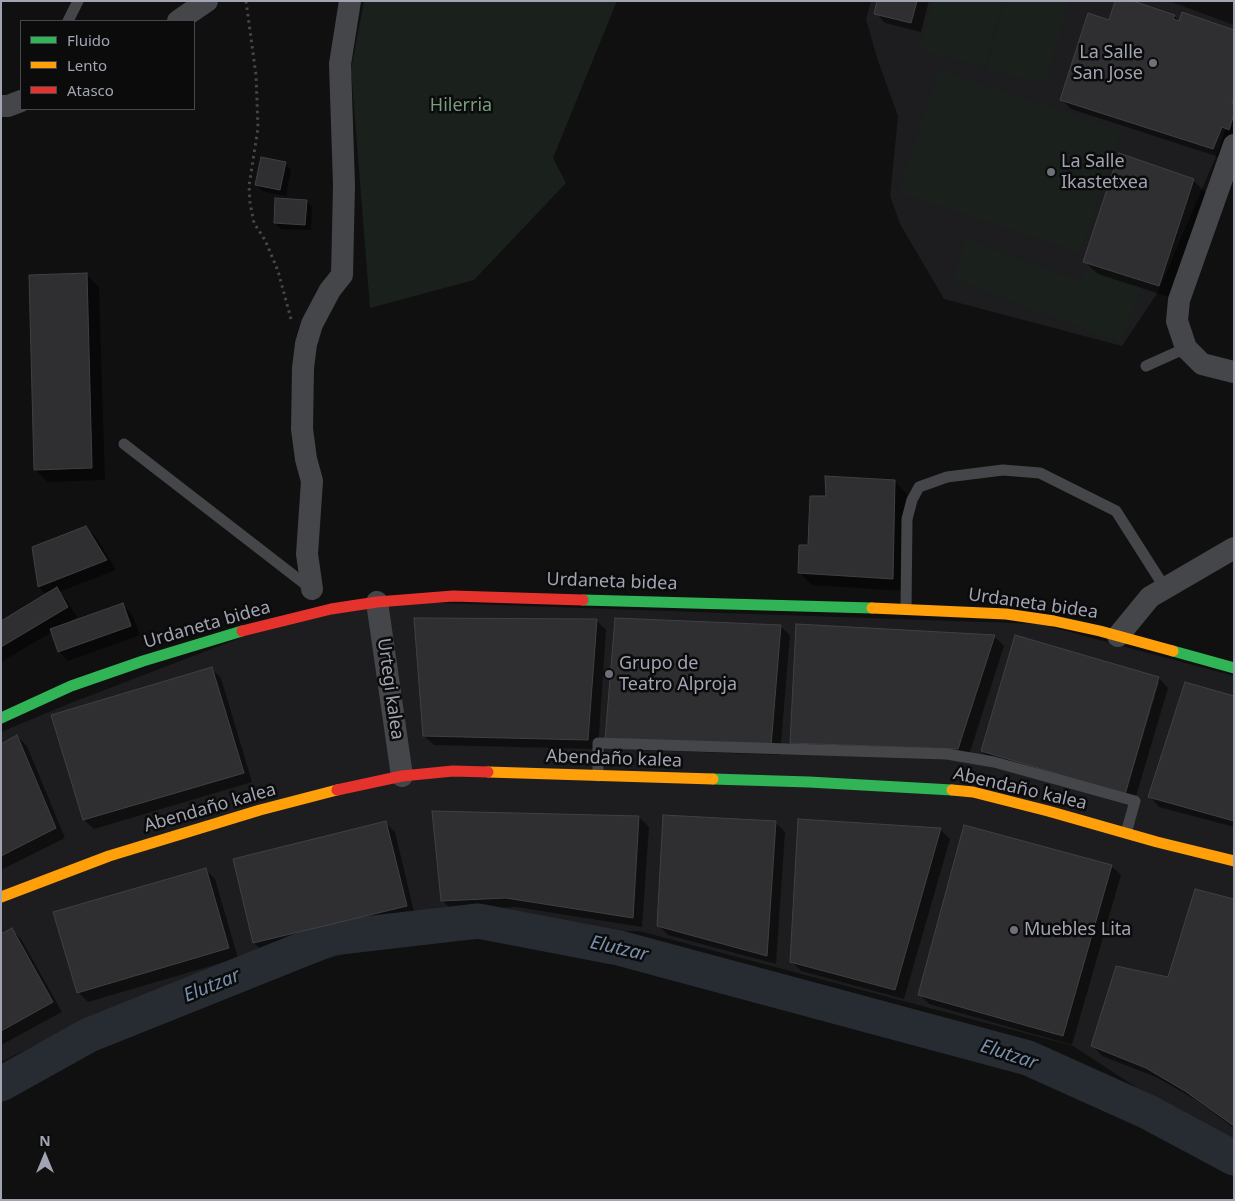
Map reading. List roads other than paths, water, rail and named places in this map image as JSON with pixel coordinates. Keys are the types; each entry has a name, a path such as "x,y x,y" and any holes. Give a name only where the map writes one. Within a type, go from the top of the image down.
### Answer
{"street":[{"path":"179,20 207,1"},
{"path":"315,600 306,554 312,481 306,459 302,429 303,368 306,344 312,324 330,290 342,275 344,186 340,64 350,1"},
{"path":"1,106 8,106 20,101"},
{"path":"1234,145 1179,300 1177,321 1186,348 1202,364 1234,372"},
{"path":"1118,636 1150,597 1234,548"},
{"name":"Urdaneta bidea","path":"1,718 71,686 143,661 236,633 315,600 377,602 454,596 906,609 1006,614 1054,621 1118,636 1234,668"},
{"name":"Urtegi kalea","path":"377,602 402,776"},
{"name":"Abendaño kalea","path":"1,896 118,853 260,810 366,783 402,776 453,771 808,782 942,789 982,795 1234,862"}],"lane":[{"path":"68,20 78,1"},
{"path":"1146,366 1186,348"},
{"path":"124,444 315,600"},
{"path":"906,609 907,519 912,500 919,486 947,477 1003,470 1040,472 1116,511 1165,588"},
{"path":"598,776 598,743 948,754 994,762 1135,801 1126,833"}],"waterway":[{"name":"Elutzar","path":"1,1084 89,1035 331,938 478,921 619,948 1028,1058 1148,1112 1234,1158"}],"place":[{"name":"La Salle San Jose","path":"1153,63"},
{"name":"La Salle Ikastetxea","path":"1051,172"},
{"name":"Grupo de Teatro Alproja","path":"609,674"},
{"name":"Muebles Lita","path":"1014,930"}],"park label":[{"name":"Hilerria","path":"461,106"}]}
